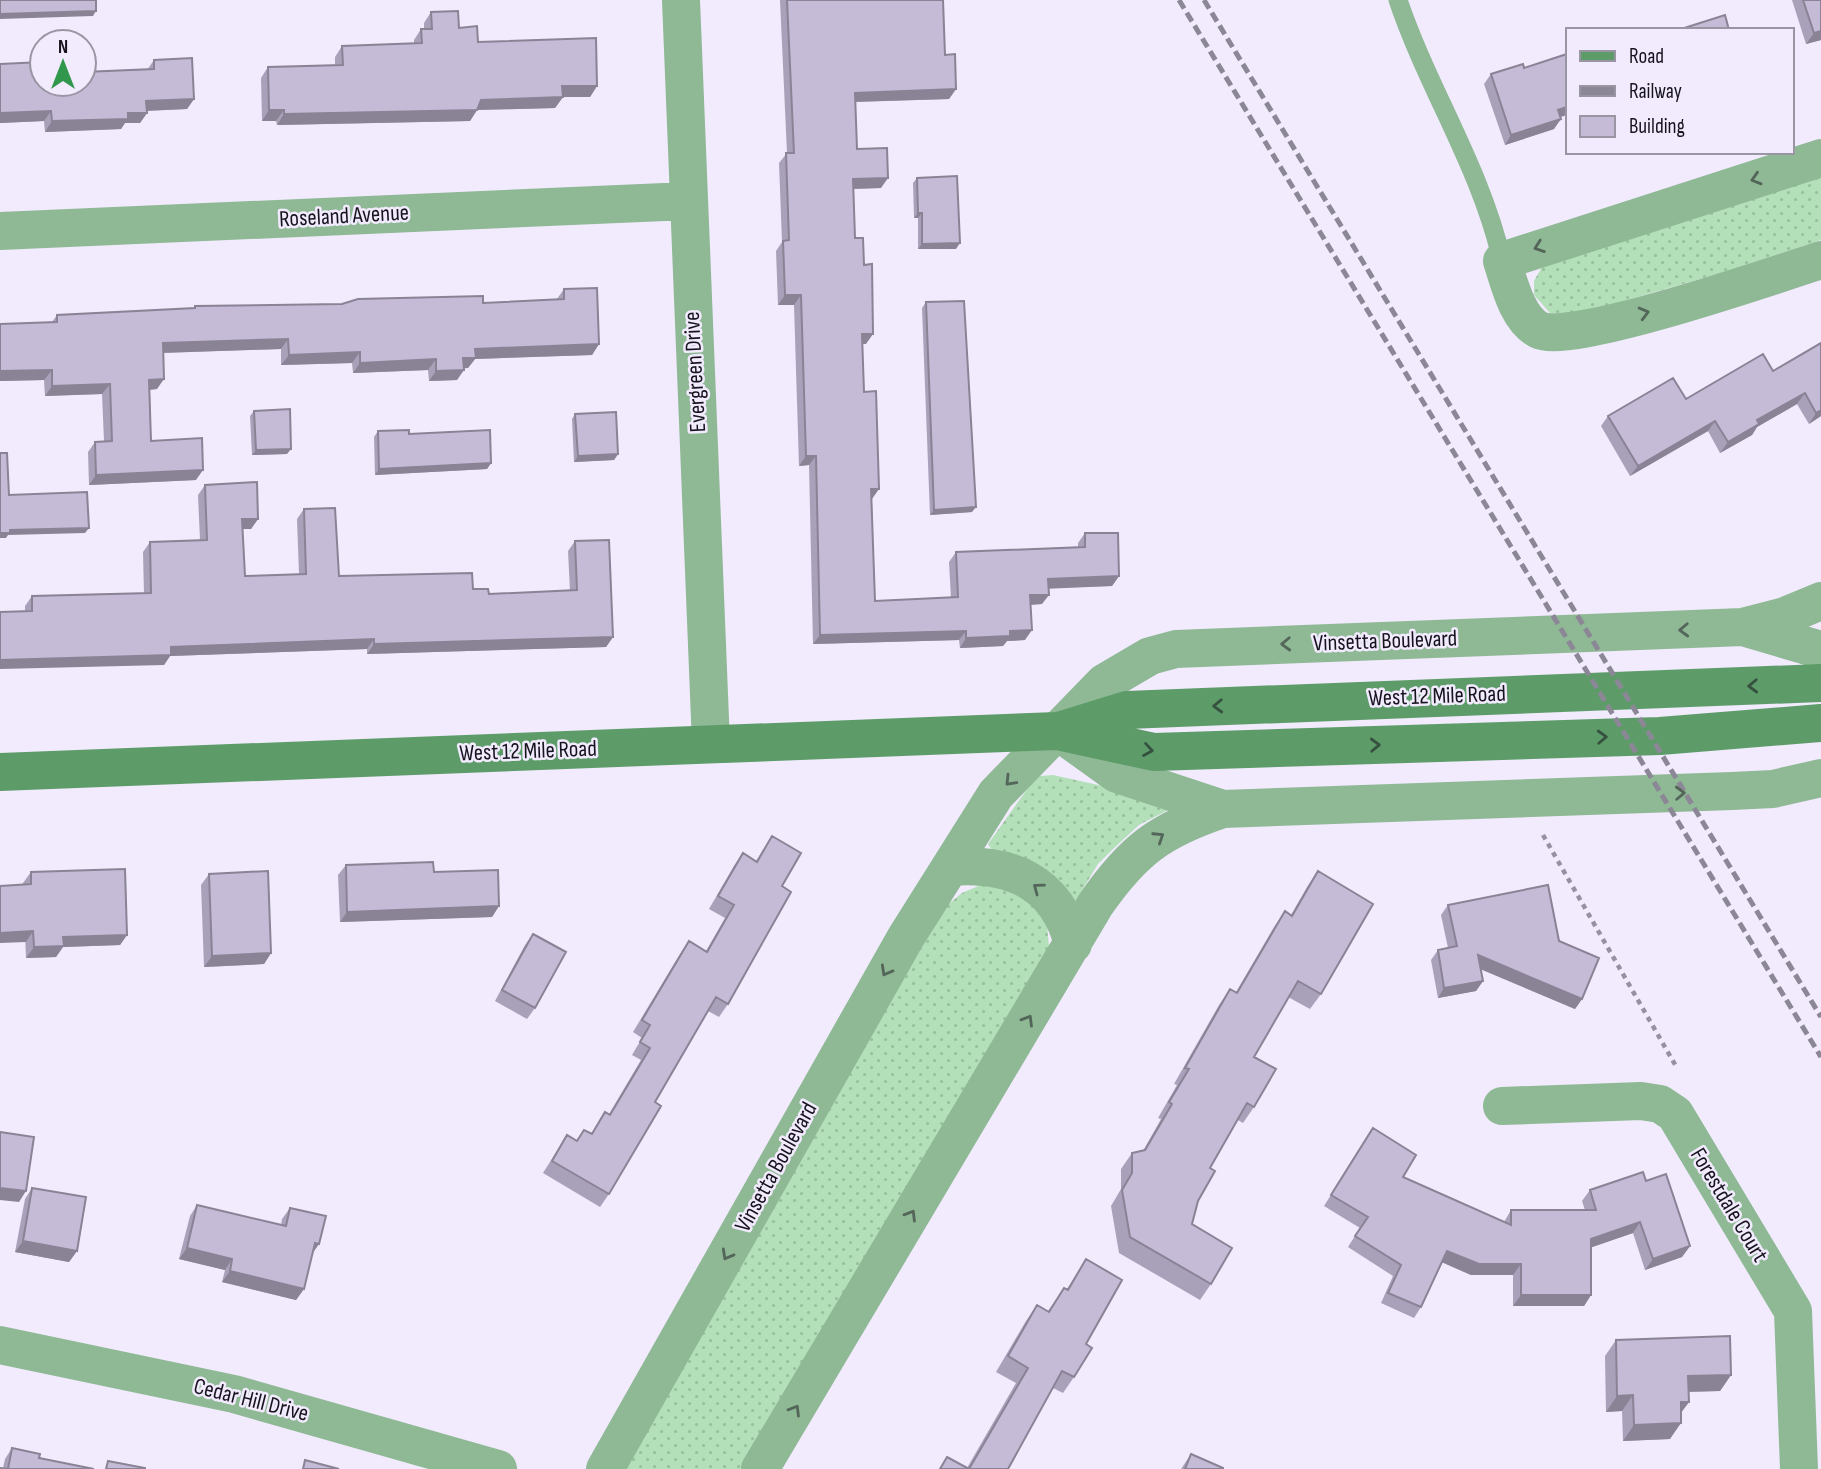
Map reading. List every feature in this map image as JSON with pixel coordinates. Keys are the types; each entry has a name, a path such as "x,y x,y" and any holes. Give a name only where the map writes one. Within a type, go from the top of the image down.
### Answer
{"main road":[{"name":"West 12 Mile Road","path":"1057,732 1127,710 1360,698 1821,684"},
{"name":"West 12 Mile Road","path":"0,772 1057,732 1154,752 1660,736 1821,723"}],"street":[{"name":"Evergreen Drive","path":"681,0 711,744"},
{"path":"1821,158 1502,261 1523,313 1536,329 1559,334 1663,308 1821,260"},
{"name":"Roseland Avenue","path":"0,231 688,201"},
{"name":"Vinsetta Boulevard","path":"605,1469 906,937 996,794 1104,683 1150,656 1176,649 1743,627 1786,616 1821,601"},
{"name":"Vinsetta Boulevard","path":"1743,627 1821,650"},
{"path":"1057,732 1117,774 1223,809"},
{"path":"760,1469 1114,877 1138,852 1181,823 1223,809 1773,789 1821,778"},
{"path":"950,867 976,865 996,868 1039,885 1055,904 1069,928 1073,944"},
{"name":"Forestdale Court","path":"1502,1107 1641,1101 1660,1104 1675,1114 1793,1311 1799,1469"},
{"name":"Cedar Hill Drive","path":"0,1345 234,1394 498,1469"}],"lane":[{"path":"1398,0 1408,28 1478,180 1493,220 1502,261"}],"path":[{"path":"1538,825 1677,1068"}],"green space":[{"path":"1821,176 1821,240 1728,271 1582,313 1550,313 1534,295 1534,281 1542,267"},
{"path":"1053,775 1171,801 1172,808 1139,825 1098,864 1076,900 1071,900 1037,865 1018,855 992,850 988,844 1033,781 1040,776"},
{"path":"983,884 1021,891 1047,924 1049,947 746,1469 621,1469 945,907 962,893"}],"building":[{"path":"0,0 96,0 96,11 0,14"},
{"path":"787,0 943,0 945,55 955,54 956,89 855,93 857,149 887,148 888,178 853,179 855,238 863,238 864,265 872,264 873,334 862,334 864,392 876,391 879,489 871,489 875,601 958,597 956,552 1085,547 1085,533 1118,533 1119,576 1048,579 1049,595 1030,595 1032,630 1010,631 1010,636 966,638 966,631 820,635 816,456 806,456 801,295 785,295 783,241 789,240 786,153 794,153"},
{"path":"1803,0 1821,0 1821,31 1814,33"},
{"path":"458,11 459,28 477,26 478,42 596,38 597,86 562,86 563,97 481,100 477,110 284,114 284,110 269,110 268,67 343,65 342,46 422,43 421,29 432,29 431,12"},
{"path":"1725,15 1728,28 1684,28"},
{"path":"1566,54 1566,107 1558,110 1561,119 1511,135 1491,74 1523,64 1524,68"},
{"path":"192,58 194,99 146,101 147,113 128,113 128,119 52,121 51,111 0,113 0,64 28,63 28,98 98,98 98,71 154,69 154,60"},
{"path":"957,176 960,243 922,244 922,213 918,213 917,178"},
{"path":"597,288 599,344 475,349 476,358 463,358 464,370 436,371 436,359 360,363 360,352 289,355 288,339 163,343 164,379 149,380 151,441 202,438 203,470 96,475 95,442 112,441 110,384 52,386 52,370 0,371 0,324 57,322 57,315 195,306 342,304 358,299 483,296 483,303 564,299 564,289"},
{"path":"964,301 976,507 934,510 926,302"},
{"path":"1821,343 1821,410 1816,413 1805,393 1757,420 1759,424 1728,442 1715,421 1638,466 1608,416 1673,378 1686,399 1763,354 1773,371"},
{"path":"290,409 291,449 256,450 254,411"},
{"path":"616,412 618,454 578,456 575,414"},
{"path":"409,430 409,434 490,430 491,463 379,469 378,431"},
{"path":"0,453 7,453 9,495 87,492 89,528 10,530 10,533 0,533"},
{"path":"257,482 258,519 242,519 245,576 306,574 304,509 335,508 339,576 472,573 473,589 488,589 489,594 577,590 575,541 609,540 613,637 374,644 374,639 171,647 171,655 0,660 0,612 32,611 32,596 151,593 150,542 207,540 205,485"},
{"path":"772,836 801,853 782,886 791,892 728,1004 716,997 655,1102 661,1106 609,1194 552,1161 567,1135 577,1141 584,1130 592,1134 605,1112 610,1115 650,1048 640,1042 650,1025 642,1020 689,941 707,952 734,905 718,896 743,853 757,862"},
{"path":"433,862 434,872 498,870 499,906 347,912 346,865"},
{"path":"125,869 127,935 63,937 64,946 34,947 33,931 0,933 0,886 31,884 31,872"},
{"path":"268,871 271,953 212,956 209,874"},
{"path":"1318,871 1373,904 1321,994 1298,981 1254,1057 1276,1069 1254,1107 1247,1103 1210,1168 1215,1171 1198,1201 1192,1224 1232,1248 1211,1284 1130,1237 1122,1190 1132,1173 1132,1153 1145,1150 1189,1069 1185,1068 1230,989 1237,993 1285,911 1292,916"},
{"path":"1548,885 1559,941 1599,958 1582,999 1478,955 1483,981 1444,988 1438,950 1457,946 1448,905"},
{"path":"533,934 566,952 535,1008 502,990"},
{"path":"1373,1128 1416,1155 1403,1177 1511,1225 1511,1210 1596,1210 1590,1190 1643,1172 1646,1181 1666,1174 1690,1246 1653,1259 1640,1222 1591,1239 1591,1295 1521,1295 1521,1264 1479,1264 1447,1251 1421,1307 1388,1293 1401,1265 1355,1236 1368,1217 1331,1195"},
{"path":"0,1132 34,1137 26,1191 0,1188"},
{"path":"32,1188 86,1197 77,1251 23,1241"},
{"path":"197,1205 286,1226 290,1208 326,1216 319,1244 315,1243 304,1289 230,1271 232,1259 187,1248"},
{"path":"1086,1259 1122,1280 1086,1344 1092,1348 1074,1377 1062,1371 1008,1469 969,1469 1028,1368 1008,1356 1037,1305 1049,1312 1064,1288 1068,1290"},
{"path":"1730,1336 1731,1375 1688,1376 1689,1402 1681,1402 1681,1423 1634,1425 1633,1395 1617,1396 1616,1340"},
{"path":"12,1448 40,1454 39,1458 94,1469 8,1469"},
{"path":"1191,1454 1223,1468 1223,1469 1185,1469"},
{"path":"947,1457 969,1469 940,1469"},
{"path":"305,1460 339,1469 303,1469"},
{"path":"108,1461 145,1468 145,1469 106,1469"}],"railway":[{"path":"1179,0 1821,1057"},
{"path":"1204,0 1821,1017"}]}
